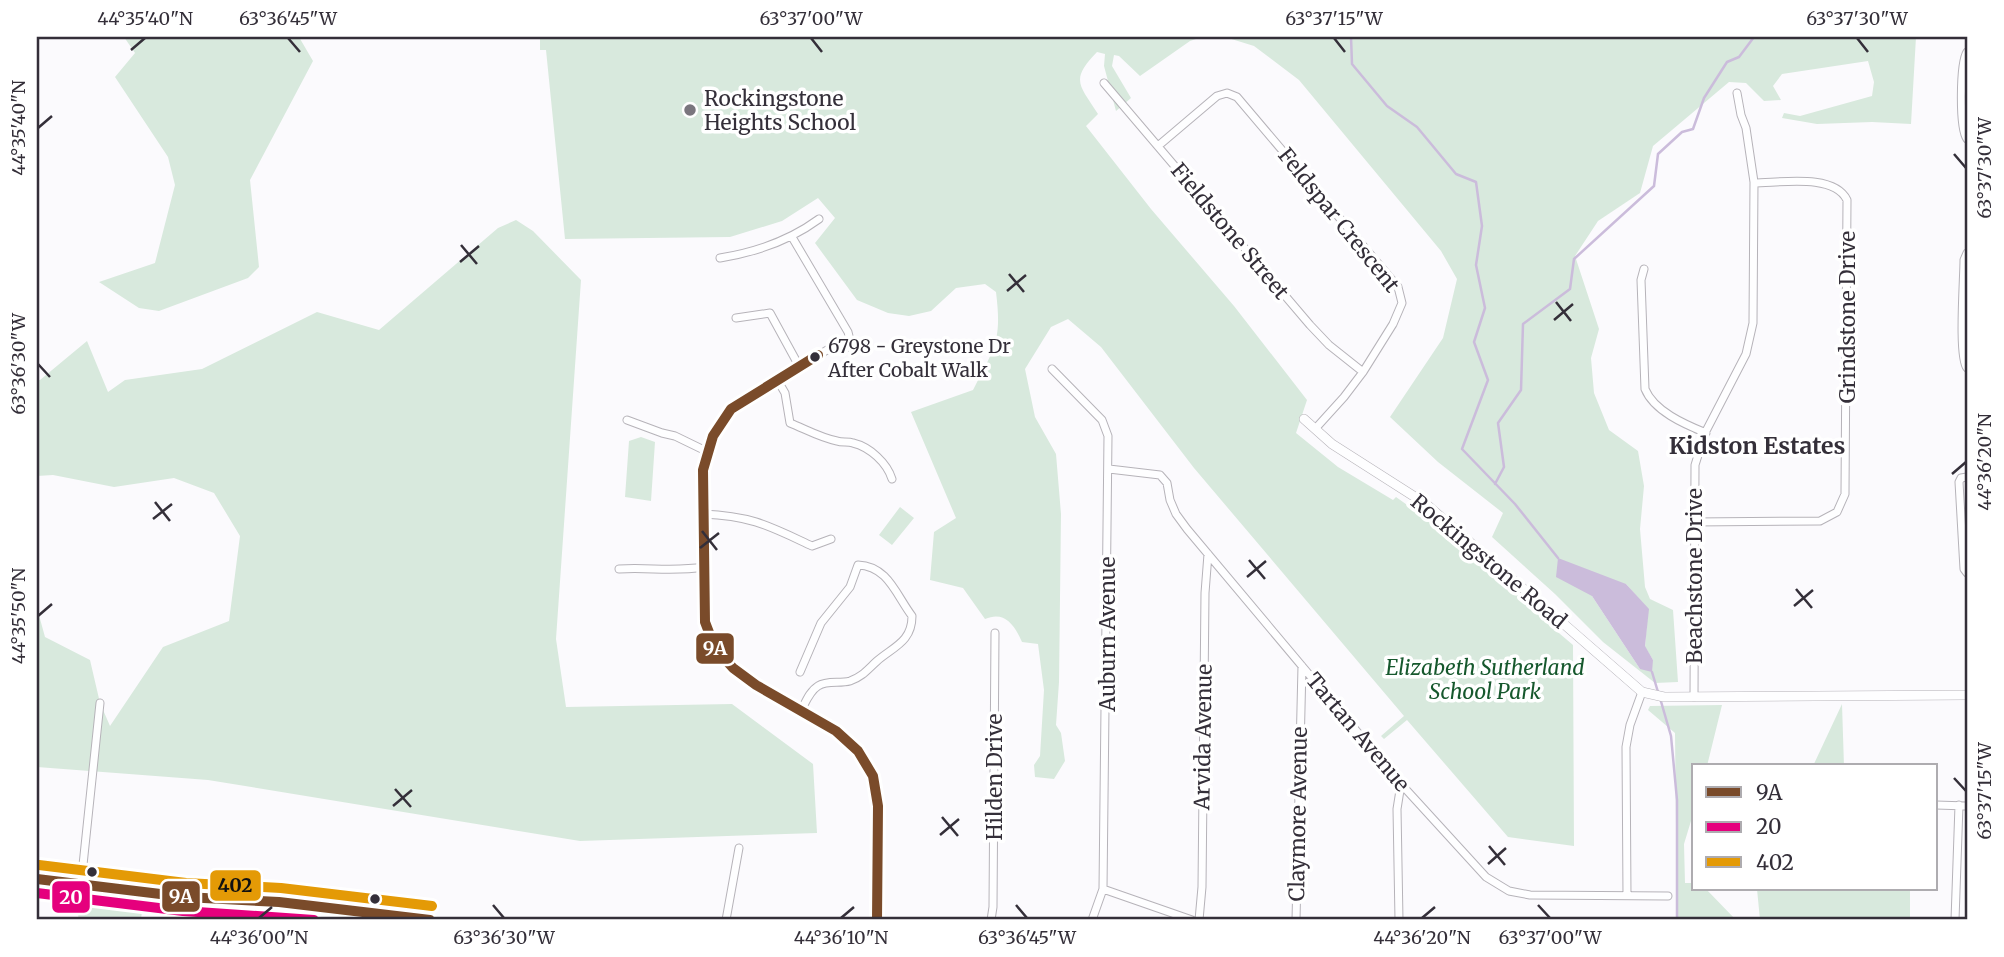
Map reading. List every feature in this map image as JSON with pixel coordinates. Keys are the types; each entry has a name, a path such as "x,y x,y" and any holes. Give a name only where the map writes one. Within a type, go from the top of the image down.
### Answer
{"main road":[{"path":"37,879 185,897 285,903 430,920"}],"street":[{"path":"1967,52 1963,66 1962,128 1967,139"},
{"name":"Fieldstone Street","path":"1104,83 1316,332 1363,372"},
{"name":"Beachstone Drive","path":"1693,697 1695,465 1706,433 1742,365 1752,333 1754,183 1746,128 1737,93"},
{"name":"Feldspar Crescent","path":"1158,145 1217,96 1230,94 1241,100 1400,291 1400,310 1363,372 1315,429"},
{"name":"Grindstone Drive","path":"1694,522 1820,521 1837,512 1845,494 1847,200 1839,189 1827,184 1754,183"},
{"path":"720,258 761,250 792,237 819,219"},
{"path":"792,237 846,328 849,347 827,350 732,409 713,436 703,470 705,622 716,652 725,663 802,709 850,743 865,761 874,779 878,806 877,920"},
{"path":"1967,253 1964,260 1963,348 1967,368"},
{"path":"1644,269 1643,356 1647,396 1664,411 1706,433"},
{"path":"736,318 770,313 799,366"},
{"name":"Auburn Avenue","path":"1052,369 1104,422 1108,436 1103,889 1092,920"},
{"path":"778,381 785,393 790,423 837,442 851,442 862,446 878,458 892,479"},
{"path":"627,419 675,436 708,452"},
{"name":"Rockingstone Road","path":"1304,419 1332,444 1426,504 1642,692"},
{"name":"Tartan Avenue","path":"1109,469 1160,475 1168,485 1176,514 1208,554 1401,784 1486,877 1502,888 1530,895 1668,896"},
{"path":"1967,477 1961,478 1959,482 1964,569 1967,573"},
{"path":"703,514 733,516 759,522 812,545 831,539"},
{"name":"Arvida Avenue","path":"1199,920 1202,887 1205,593 1208,554"},
{"path":"800,672 821,623 848,590 858,565 877,569 912,616 910,631 898,648 861,676 847,682 816,687 802,709"},
{"path":"620,569 635,566 676,570 703,567"},
{"name":"Hilden Drive","path":"991,920 995,633"},
{"name":"Claymore Avenue","path":"1296,920 1302,665"},
{"path":"1627,895 1626,747 1630,725 1642,692 1664,697 1967,695"},
{"path":"80,884 100,703"},
{"path":"1399,920 1397,809 1401,784"},
{"path":"1938,805 1963,806 1955,920"},
{"path":"726,920 739,848"},
{"path":"1103,889 1192,920"}],"green space":[{"path":"124,37 299,37 313,61 250,180 259,267 248,278 159,311 139,308 99,282 155,263 175,185 168,157 115,77 135,53"},
{"name":"Elizabeth Sutherland School Park","path":"540,37 1202,37 1190,41 1140,76 1119,56 1114,55 1112,66 1131,98 1116,111 1104,66 1105,54 1097,52 1080,76 1082,89 1098,114 1086,126 1151,209 1234,306 1307,400 1296,433 1338,467 1393,500 1396,497 1452,537 1555,626 1553,628 1573,645 1574,846 1508,837 1407,720 1384,739 1381,736 1404,716 1194,468 1101,347 1068,319 1051,327 1025,369 1035,417 1056,454 1061,514 1056,725 1061,733 1065,761 1054,779 1035,777 1034,765 1040,756 1044,690 1038,644 1022,642 1016,630 1004,618 985,619 963,588 930,580 934,532 956,518 911,412 973,390 995,343 998,322 996,292 985,284 956,288 931,311 909,316 888,313 857,300 815,243 835,218 818,198 782,221 730,237 565,239 546,50 540,50"},
{"path":"1225,37 1916,37 1911,124 1817,124 1782,118 1784,113 1800,116 1872,96 1874,82 1868,61 1782,74 1773,86 1781,100 1764,101 1746,83 1729,82 1653,146 1640,193 1598,221 1575,256 1599,329 1591,358 1594,393 1609,430 1638,451 1644,486 1640,529 1645,587 1650,599 1673,610 1678,682 1655,683 1603,642 1492,537 1503,513 1438,462 1390,417 1443,338 1457,279 1441,251 1299,80 1254,46","holes":["1626,584 1648,609 1645,647 1653,660 1640,669 1592,596"]},
{"path":"516,220 533,231 581,280 556,639 566,707 732,704 813,764 817,833 580,841 208,780 37,767 37,608 45,637 90,660 100,703 110,726 163,647 229,621 240,536 214,493 174,478 114,487 53,475 37,476 37,380 87,341 108,392 125,380 202,369 317,312 379,330 498,228"},
{"path":"641,437 655,442 651,501 625,497 629,441"},
{"path":"900,507 914,518 892,545 879,535"},
{"path":"1842,704 1844,764 1814,764"},
{"path":"1722,705 1707,764 1692,764 1692,818 1684,844 1685,883 1692,883 1692,890 1707,890 1736,920 1677,920 1675,733 1648,710 1650,706"},
{"path":"1757,890 1910,890 1910,920 1760,920"},
{"path":"80,893 143,901 141,920 78,920"}],"shaded area":[{"path":"1558,558 1626,584 1649,609 1645,646 1653,660 1652,672 1640,669 1592,596 1556,577"}],"waterway":[{"path":"1351,37 1352,64 1387,106 1417,127 1456,174 1476,182 1482,226 1476,265 1485,308 1474,342 1488,380 1462,449 1515,504 1558,558"},
{"path":"1495,484 1504,467 1498,423 1521,390 1523,324 1570,289 1574,259 1654,186 1658,154 1682,132 1693,129 1704,98 1727,62 1739,57 1754,37"},
{"path":"1652,672 1658,692"},
{"path":"1660,698 1671,736 1677,800 1677,920"}],"transit line":[{"name":"9A","path":"818,355 731,409 713,436 703,470 705,622 715,648 733,668 756,685 836,731 858,751 873,776 878,806 877,920"},
{"name":"402","path":"39,865 186,883 281,888 432,906"},
{"name":"9A","path":"37,879 185,897 279,902 430,920"},
{"name":"20","path":"37,893 183,911 314,920"}],"place":[{"name":"Rockingstone Heights School","path":"690,110"},
{"name":"6798 - Greystone Dr After Cobalt Walk","path":"815,357"}],"district":[{"name":"Kidston Estates","path":"1757,445"}]}
